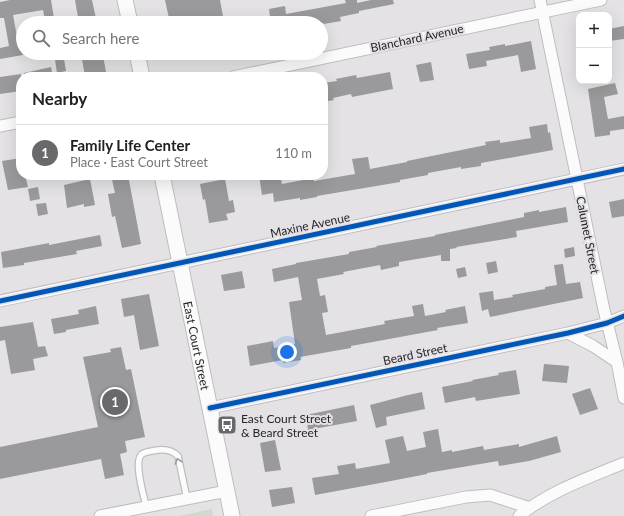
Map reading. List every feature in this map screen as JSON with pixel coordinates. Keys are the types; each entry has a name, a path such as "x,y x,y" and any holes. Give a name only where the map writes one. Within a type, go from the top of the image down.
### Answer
{"main road":[{"path":"126,0 129,16"},
{"path":"138,60 141,72"},
{"name":"East Court Street","path":"163,180 232,516"}],"street":[{"name":"Calumet Street","path":"540,0 604,310 624,398"},
{"name":"Blanchard Avenue","path":"328,57 601,0"},
{"name":"Blanchard Avenue","path":"257,72 314,60"},
{"path":"0,126 16,123"},
{"name":"Maxine Avenue","path":"0,300 624,169"},
{"name":"Beard Street","path":"210,408 568,333 607,323 624,316"},
{"path":"568,333 593,346 617,362"},
{"path":"519,516 565,487 624,463"},
{"path":"100,516 227,491"},
{"path":"372,516 466,497 490,495 530,508"}],"lane":[{"path":"146,506 138,465 143,453 154,451 168,449 178,456 187,499"}],"shaded area":[{"path":"212,509 213,516 179,516"}],"building":[{"path":"10,0 51,0 54,16 44,16 43,10 13,15 16,31 16,56 0,59 0,48 9,46 4,18 0,18 0,2"},
{"path":"75,0 92,0 95,16 78,16"},
{"path":"165,0 220,0 223,16 168,16"},
{"path":"345,0 357,0 357,3 371,0 393,0 394,4 359,11 359,13 340,17 341,21 328,23 328,16 270,16 269,9 285,6 286,14 346,3"},
{"path":"624,26 624,39 612,41 612,28"},
{"path":"531,41 536,69 521,72 518,55 486,61 487,66 469,69 466,54 490,50 489,47 505,44 505,46"},
{"path":"55,60 64,60 66,71 57,72"},
{"path":"82,60 104,60 106,72 84,72"},
{"path":"431,62 434,80 420,82 416,65"},
{"path":"51,67 52,72 28,72"},
{"path":"390,72 393,89 352,97 351,94 333,98 334,100 328,101 328,82 356,75 357,78"},
{"path":"16,75 16,92 0,94 0,77"},
{"path":"615,83 618,94 604,97 608,119 624,116 624,129 610,131 610,135 595,137 588,89"},
{"path":"547,124 553,150 481,163 481,166 461,169 461,167 428,173 428,175 400,180 400,182 300,200 300,198 274,202 273,193 262,195 260,180 281,180 282,184 303,180 328,180 328,179 355,174 352,159 368,157 370,169 486,145 485,142 500,140 500,143 531,138 529,127"},
{"path":"16,159 16,180 26,180 28,187 8,190 2,161"},
{"path":"90,180 95,205 84,207 84,204 67,208 64,185"},
{"path":"112,180 129,180 141,244 122,248 115,216 112,217 108,194 115,193"},
{"path":"225,180 229,201 233,200 235,212 226,214 228,220 209,223 205,199 203,200 200,184"},
{"path":"38,187 40,199 30,201 28,189"},
{"path":"624,199 624,216 612,218 609,202"},
{"path":"46,203 48,214 38,216 36,204"},
{"path":"566,207 568,222 516,231 517,237 456,247 457,248 450,249 450,261 441,261 441,255 399,262 399,266 381,270 380,265 317,279 320,296 325,295 328,312 322,313 326,335 385,324 384,321 414,316 412,306 423,304 425,316 446,312 445,310 465,306 468,323 351,346 351,348 300,357 301,360 283,363 283,360 250,366 247,346 273,341 274,348 295,344 289,302 302,300 298,277 274,282 272,269 296,263 349,254 349,252 377,247 376,246 435,236 524,217 524,213"},
{"path":"100,235 102,246 76,251 77,254 3,268 1,252 49,243 49,245"},
{"path":"574,247 575,256 565,258 564,249"},
{"path":"496,261 498,272 488,274 486,263"},
{"path":"563,264 566,284 580,282 583,298 490,317 488,309 482,311 479,293 493,291 494,300 513,297 512,295 545,289 545,287 557,285 554,265"},
{"path":"465,267 467,276 458,278 456,269"},
{"path":"242,271 245,288 224,291 221,275"},
{"path":"149,294 159,346 140,350 134,315 124,317 121,299"},
{"path":"96,306 99,324 66,330 66,332 54,334 51,319 79,314 78,310"},
{"path":"33,322 38,347 45,346 48,356 33,359 35,370 11,374 5,340 0,341 0,327"},
{"path":"121,347 126,370 131,369 145,437 125,441 127,452 120,454 124,475 105,479 101,459 0,479 0,447 98,427 83,357 111,352 110,349"},
{"path":"544,364 569,366 567,383 542,381"},
{"path":"516,370 520,394 476,401 475,397 445,403 442,387"},
{"path":"590,388 598,409 580,415 572,394"},
{"path":"422,392 425,409 386,417 387,425 376,428 370,405"},
{"path":"354,405 357,421 308,430 306,415"},
{"path":"438,429 442,452 452,450 452,452 483,446 484,450 519,444 519,447 557,436 561,452 529,461 499,466 498,461 315,495 312,478 339,474 337,466 355,463 356,469 390,463 385,440 403,436 407,451 426,447 423,432"},
{"path":"275,440 281,470 265,472 260,443"},
{"path":"292,487 295,503 272,507 269,490"}],"cycle path":[{"path":"0,301 624,169"},
{"path":"210,408 568,333 607,323 624,316"}],"place":[{"name":"Family Life Center","path":"115,402"},
{"name":"East Court Street & Beard Street","path":"227,425"}]}
